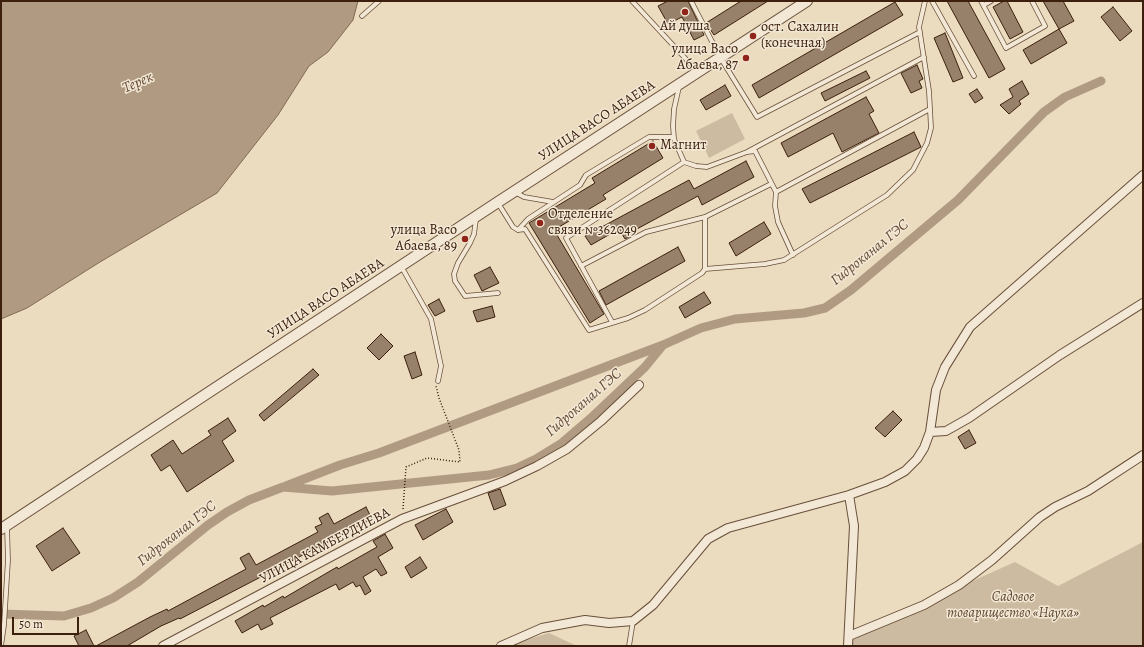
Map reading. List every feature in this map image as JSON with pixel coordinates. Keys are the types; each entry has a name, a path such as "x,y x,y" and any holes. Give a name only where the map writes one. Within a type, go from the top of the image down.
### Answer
{"street":[{"name":"УЛИЦА ВАСО АБАЕВА","path":"4,527 476,216 807,1"},
{"path":"501,646 542,628 585,620 609,623 633,621 653,605 708,539 728,528 848,495 885,482 905,472 917,459 924,448 930,432 939,384 945,367 970,327 1143,175"},
{"path":"930,432 946,431 969,418 1060,355 1143,303"},
{"name":"УЛИЦА КАМБЕРДИЕВА","path":"163,646 402,520 505,481 537,466 567,449 602,422 639,384"},
{"path":"849,636 924,605 959,586 992,560 1040,517 1055,507 1088,491 1143,455"},
{"path":"848,495 854,526 848,646"}],"lane":[{"path":"362,16 379,1"},
{"path":"632,1 674,48 698,72"},
{"path":"691,1 720,57 757,118 920,32"},
{"path":"498,202 513,227 518,230 525,229 589,330 628,318 645,310 691,282 705,269 774,263 784,260 887,195 913,170 927,143 931,128 924,57 919,27 925,1"},
{"path":"932,1 974,76"},
{"path":"991,1 982,3 1006,48 1045,26 1032,1"},
{"path":"679,84 674,109 674,139 684,162 696,166 707,167 747,152 924,57"},
{"path":"776,192 930,109"},
{"path":"518,230 528,219 580,186 586,174 649,137 673,137 674,139"},
{"path":"747,152 755,151 776,192 775,206 778,222 793,255"},
{"path":"612,322 566,238 684,162"},
{"path":"581,266 646,232 705,217 771,184"},
{"path":"514,192 524,197 553,202"},
{"path":"476,216 472,239 454,274 456,281 465,296 498,293"},
{"path":"705,217 705,269"},
{"path":"401,266 431,319 441,366 438,381"},
{"path":"1,646 4,625 8,560 4,527"},
{"path":"629,646 633,621"}],"path":[{"path":"402,520 406,494 404,475 406,467 428,458 460,462 459,450 436,388 438,381"}],"green space":[{"path":"732,113 745,139 709,158 696,131"},
{"name":"Садовое товарищество «Наука»","path":"1143,542 1143,646 848,646 851,635 1015,562 1058,586"},
{"path":"549,633 577,646 510,646 513,644"}],"water":[{"name":"Терек","path":"1,1 358,1 353,20 328,52 309,66 278,115 217,193 100,262 27,308 1,319"}],"building":[{"path":"668,1 688,1 704,35 694,40 682,17 668,24 658,6"},
{"path":"741,1 768,1 714,35 706,23"},
{"path":"947,1 968,1 1005,69 989,78"},
{"path":"1007,1 1023,32 1010,39 993,7"},
{"path":"1043,1 1063,1 1074,21 1059,29"},
{"path":"895,2 903,15 759,98 752,85"},
{"path":"1113,7 1132,31 1120,41 1101,17"},
{"path":"1059,29 1067,43 1031,64 1023,50"},
{"path":"945,33 963,78 953,82 934,38"},
{"path":"917,65 923,79 919,81 922,88 911,93 901,73"},
{"path":"866,71 870,78 825,101 821,93"},
{"path":"1022,81 1029,94 1019,101 1021,104 1009,114 1000,105 1013,97 1009,89"},
{"path":"725,85 731,96 706,110 700,100"},
{"path":"977,89 983,98 975,103 969,94"},
{"path":"866,97 874,111 869,114 879,133 842,152 833,133 788,157 781,143"},
{"path":"914,132 921,147 810,203 802,189"},
{"path":"653,141 663,158 603,195 606,199 554,230 604,314 590,323 529,223 595,183 592,178"},
{"path":"746,161 754,177 702,205 698,196 635,230 636,233 625,239 619,229 591,245 585,236 689,180 694,189"},
{"path":"764,222 771,234 736,256 729,243"},
{"path":"678,247 685,261 606,305 599,291"},
{"path":"490,267 499,283 482,291 474,275"},
{"path":"704,292 711,303 685,318 679,307"},
{"path":"439,299 445,311 435,316 428,305"},
{"path":"492,306 495,317 477,322 473,311"},
{"path":"381,334 393,346 379,360 367,348"},
{"path":"415,352 422,375 412,379 404,356"},
{"path":"313,369 319,375 264,421 259,415"},
{"path":"893,411 902,420 885,437 875,428"},
{"path":"228,418 236,431 222,441 234,461 187,492 170,465 161,471 151,455 173,440 182,454 211,435 208,431"},
{"path":"969,430 976,443 965,449 958,437"},
{"path":"500,489 506,505 494,510 488,493"},
{"path":"366,507 372,519 180,619 179,618 161,626 127,646 96,646 150,617 167,609 168,611 246,569 240,558 249,553 256,565 318,532 315,527 322,524 319,518 328,513 334,524"},
{"path":"446,509 453,522 423,540 415,525"},
{"path":"63,528 80,553 52,571 36,546"},
{"path":"385,534 393,548 378,557 387,573 381,576 376,569 363,577 371,591 365,595 360,585 356,587 353,582 339,590 336,584 270,618 273,624 261,630 258,624 242,633 235,621 263,605 264,607 283,596 284,598 337,567 338,569 377,547 373,541"},
{"path":"420,557 427,568 411,578 405,567"},
{"path":"86,630 94,646 79,646 74,636"}],"waterway":[{"name":"Гидроканал ГЭС","path":"1,614 64,616 91,608 113,598 138,582 208,525 227,512 249,500 283,487 332,491 489,475 517,468 536,459 562,443 590,419 645,367 663,345 701,328 735,319 804,313 825,308 851,290 958,200 1044,112 1065,97 1101,81"},
{"path":"286,486 340,465 379,453 663,345"}],"place":[{"name":"Ай душа","path":"685,12"},
{"name":"ост. Сахалин (конечная)","path":"753,36"},
{"name":"улица Васо Абаева, 87","path":"746,58"},
{"name":"Магнит","path":"652,146"},
{"name":"Отделение связи №362049","path":"540,223"},
{"name":"улица Васо Абаева, 89","path":"465,239"}]}
